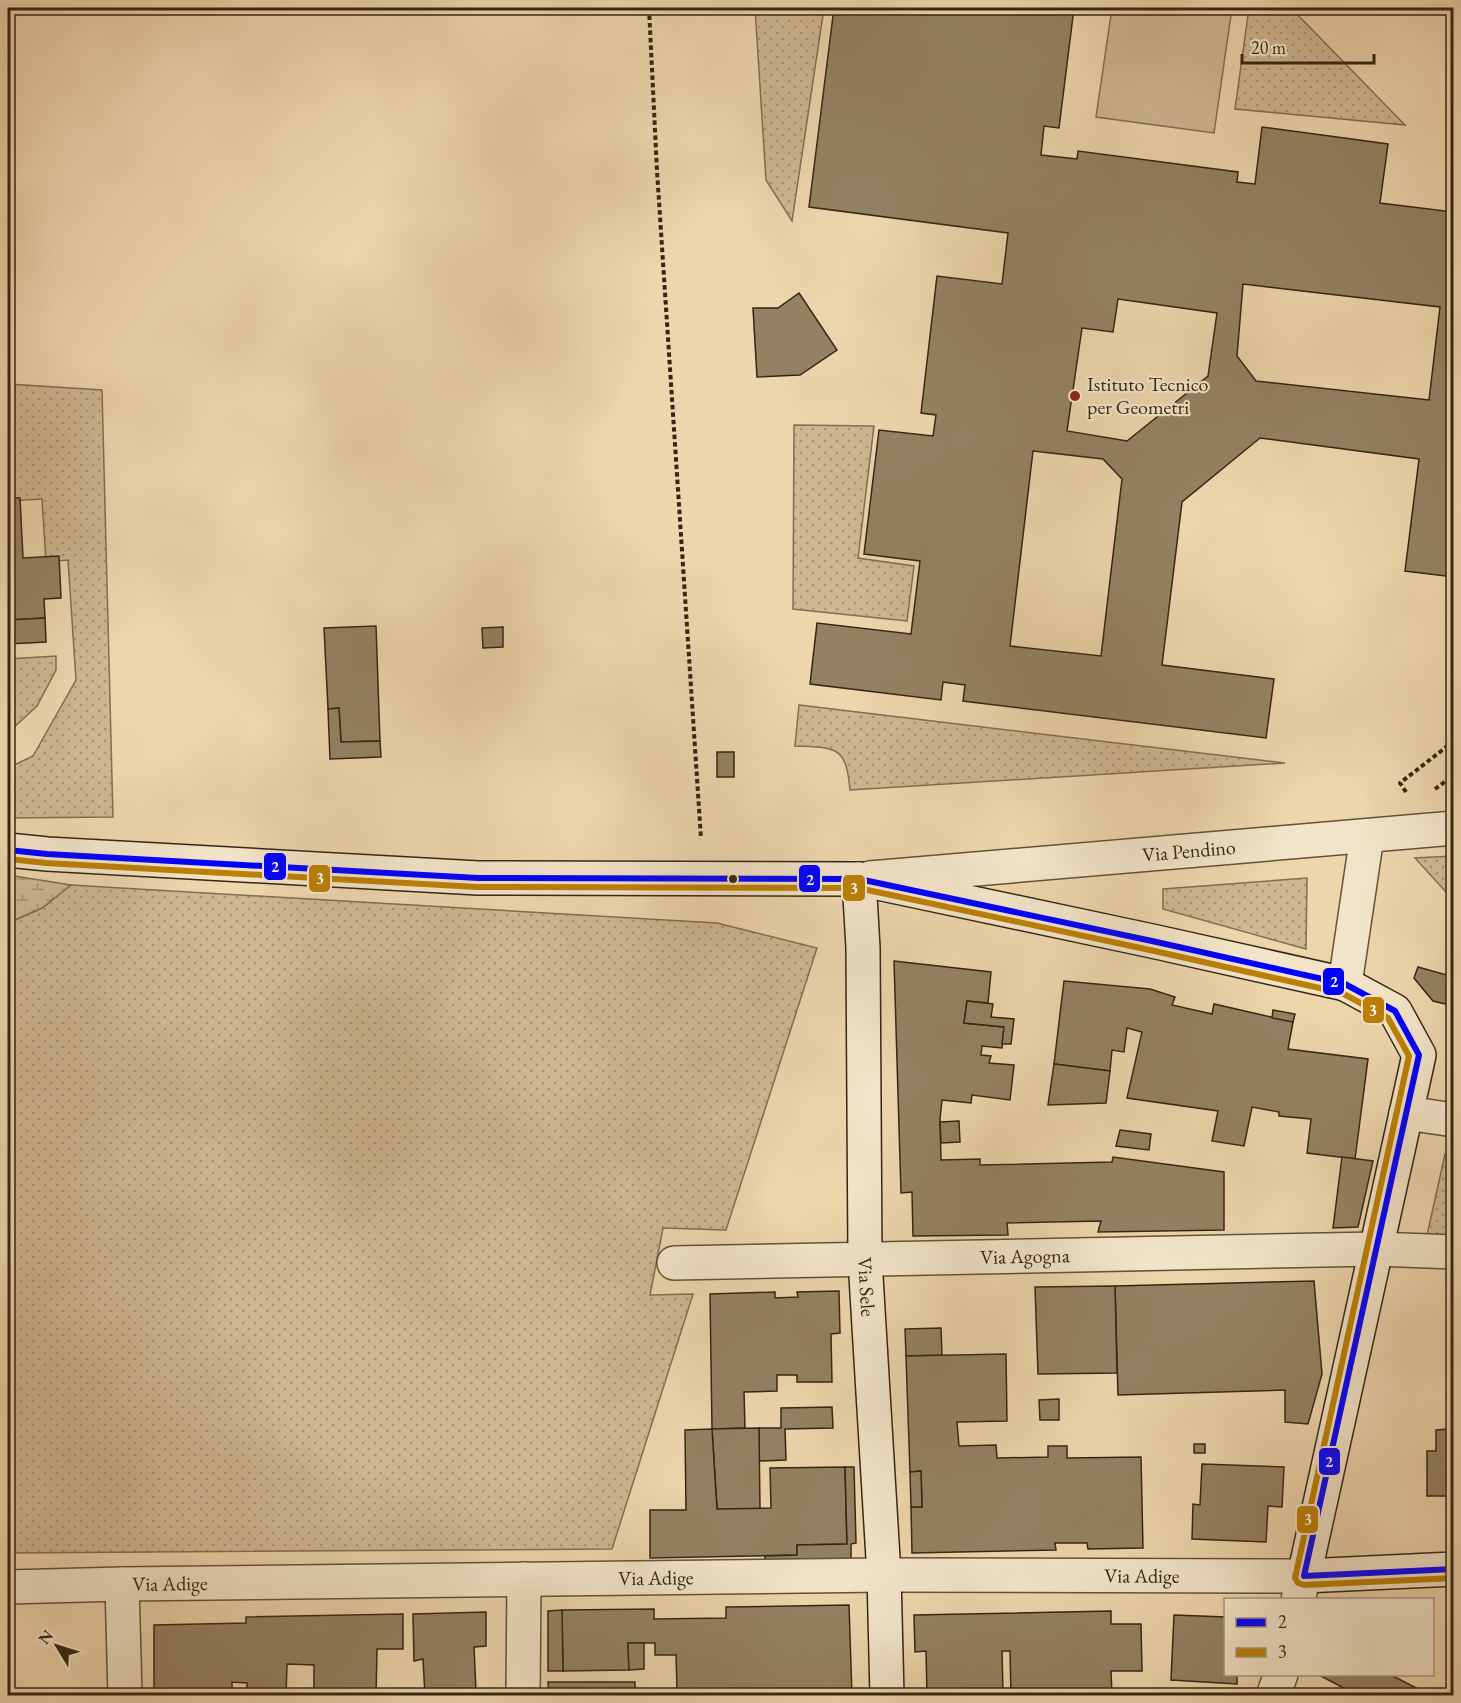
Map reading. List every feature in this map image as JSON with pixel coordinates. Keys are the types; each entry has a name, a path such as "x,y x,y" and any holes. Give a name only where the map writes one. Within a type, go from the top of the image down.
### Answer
{"street":[{"name":"Via Pendino","path":"8,850 59,855 478,878 859,879 1454,828"},
{"path":"1345,984 1367,836"},
{"name":"Via Pendino","path":"859,879 1345,984 1395,1011 1419,1055 1406,1113"},
{"name":"Via Sele","path":"859,879 863,948 865,1260 884,1575 887,1695"},
{"path":"1301,1588 1406,1113 1454,1120"},
{"name":"Via Agogna","path":"674,1263 1376,1249 1454,1252"},
{"name":"Via Adige","path":"8,1587 884,1575 1301,1588 1454,1569"},
{"path":"523,1695 524,1579"},
{"path":"122,1584 125,1695"},
{"path":"1273,1695 1280,1676"}],"path":[{"path":"649,8 657,171 704,878"},
{"path":"1400,783 1454,741"}],"green space":[{"path":"755,8 824,8 792,221 766,180"},
{"path":"1112,8 1232,8 1214,133 1096,117"},
{"path":"1249,8 1291,8 1405,125 1235,109"},
{"path":"8,384 102,390 113,817 8,818 8,768 33,756 76,680 68,560 46,562 42,499 8,501"},
{"path":"794,425 874,426 858,558 914,566 907,621 793,609"},
{"path":"56,656 56,670 37,706 12,729 8,729 8,659"},
{"path":"799,705 1285,763 850,790 845,764 836,752 820,747 795,746"},
{"path":"1453,856 1453,890 1446,892 1415,858"},
{"path":"8,875 71,885 42,908 8,923"},
{"path":"1307,878 1306,949 1163,909 1163,889"},
{"path":"71,885 717,923 817,948 726,1230 663,1228 650,1295 693,1294 612,1549 8,1553 8,923 42,908"},
{"path":"1445,1154 1453,1154 1453,1218 1447,1236 1427,1235"}],"building":[{"path":"834,8 971,10 971,8 1074,8 1059,128 1044,126 1041,155 1077,159 1078,151 1238,172 1237,182 1255,184 1262,127 1388,144 1380,203 1453,212 1454,209 1454,577 1405,571 1419,459 1260,438 1182,502 1162,665 1274,679 1266,738 963,701 965,685 943,682 941,700 810,684 817,623 911,634 920,561 864,554 879,430 933,436 936,415 921,413 937,276 1002,284 1008,233 809,207","holes":["1243,284 1440,307 1429,400 1256,381 1237,356","1118,299 1217,313 1208,376 1127,441 1067,431 1082,328 1113,332","1033,451 1103,459 1122,479 1101,656 1010,646"]},
{"path":"799,293 837,350 800,375 757,377 753,308 778,308"},
{"path":"8,498 20,498 23,558 59,556 61,598 44,599 45,618 8,620"},
{"path":"45,618 46,642 8,644 8,620"},
{"path":"376,626 380,741 341,742 339,708 328,709 324,628"},
{"path":"503,627 503,647 483,648 482,628"},
{"path":"339,708 341,742 380,741 381,757 330,759 328,709"},
{"path":"717,752 734,752 734,777 717,777"},
{"path":"894,961 991,972 988,1003 967,1001 964,1023 1004,1027 1002,1048 982,1046 981,1055 991,1056 989,1063 1014,1065 1010,1100 972,1095 971,1103 942,1100 941,1160 980,1159 980,1165 1112,1162 1113,1157 1224,1172 1224,1230 1098,1232 1101,1221 1007,1223 1008,1235 913,1236 912,1192 901,1193"},
{"path":"1418,967 1454,977 1454,1006 1433,1001 1414,978"},
{"path":"1064,981 1150,989 1175,997 1172,1005 1212,1014 1214,1004 1293,1022 1288,1049 1368,1059 1355,1159 1307,1153 1311,1119 1279,1116 1279,1112 1252,1107 1244,1146 1212,1141 1218,1111 1127,1098 1142,1032 1127,1028 1124,1052 1112,1050 1110,1071 1054,1064"},
{"path":"967,1001 993,1004 991,1017 1014,1019 1011,1044 1002,1044 1004,1027 964,1023"},
{"path":"1273,1010 1295,1014 1293,1022 1272,1018"},
{"path":"1054,1064 1110,1071 1106,1103 1048,1105"},
{"path":"959,1121 960,1142 941,1143 940,1122"},
{"path":"1120,1130 1151,1134 1149,1150 1116,1146"},
{"path":"1342,1157 1373,1161 1358,1227 1333,1228"},
{"path":"1314,1281 1322,1374 1308,1424 1285,1422 1285,1390 1118,1395 1115,1286"},
{"path":"1115,1286 1117,1373 1038,1374 1035,1287"},
{"path":"839,1291 840,1333 831,1334 832,1382 797,1382 797,1375 777,1375 777,1391 744,1392 745,1428 712,1429 710,1294 775,1292 775,1298 798,1297 797,1292"},
{"path":"941,1328 942,1355 906,1356 905,1329"},
{"path":"1006,1354 1007,1421 957,1422 959,1446 996,1445 997,1458 1048,1457 1048,1446 1067,1446 1067,1458 1141,1457 1143,1548 1088,1549 1087,1543 1055,1543 1056,1550 912,1553 911,1507 922,1507 921,1471 910,1472 906,1356"},
{"path":"1449,1365 1454,1365 1454,1403 1449,1403"},
{"path":"1059,1399 1059,1420 1040,1420 1039,1400"},
{"path":"1449,1403 1454,1403 1454,1501 1451,1501 1451,1496 1427,1496 1427,1451 1436,1451 1436,1430 1450,1429"},
{"path":"832,1407 833,1428 785,1429 786,1460 759,1461 759,1428 781,1428 781,1408"},
{"path":"759,1428 760,1509 717,1509 712,1429"},
{"path":"712,1429 717,1509 771,1508 770,1468 845,1467 847,1544 797,1545 797,1555 650,1558 650,1510 686,1510 685,1430"},
{"path":"1194,1444 1205,1444 1205,1453 1194,1453"},
{"path":"1202,1464 1284,1467 1282,1507 1268,1506 1266,1542 1192,1539 1193,1504 1200,1505"},
{"path":"845,1467 854,1467 856,1543 851,1544 851,1559 796,1559 796,1565 765,1565 765,1556 797,1555 797,1545 847,1544"},
{"path":"921,1471 922,1507 911,1507 910,1472"},
{"path":"849,1605 852,1696 655,1696 655,1690 677,1689 676,1655 655,1655 655,1643 628,1643 629,1670 563,1671 562,1610 654,1609 654,1619 726,1618 726,1607"},
{"path":"562,1610 563,1671 548,1671 548,1611"},
{"path":"1111,1611 1111,1624 1141,1624 1142,1671 1111,1671 1112,1696 1011,1696 1010,1651 1002,1651 1003,1693 927,1696 926,1651 915,1652 914,1615"},
{"path":"486,1612 486,1646 474,1647 476,1691 487,1690 487,1696 425,1696 423,1659 414,1661 413,1614"},
{"path":"403,1614 403,1649 377,1649 376,1696 314,1696 314,1665 287,1664 286,1696 247,1696 247,1683 232,1682 232,1696 154,1696 154,1625 246,1623 246,1617"},
{"path":"1174,1615 1224,1617 1224,1676 1237,1676 1237,1684 1171,1680"},
{"path":"628,1643 644,1643 644,1669 629,1670"},
{"path":"1321,1676 1393,1676 1432,1696 1359,1696"},
{"path":"548,1682 635,1682 635,1696 549,1696"}],"transit line":[{"name":"2","path":"8,850 478,878 859,879 1345,984 1395,1011 1419,1055 1304,1576 1454,1569"},
{"name":"3","path":"8,859 477,887 858,888 1342,993 1388,1018 1409,1056 1295,1578 1298,1583 1304,1585 1454,1578"}],"place":[{"name":"Istituto Tecnico per Geometri","path":"1075,396"}]}
